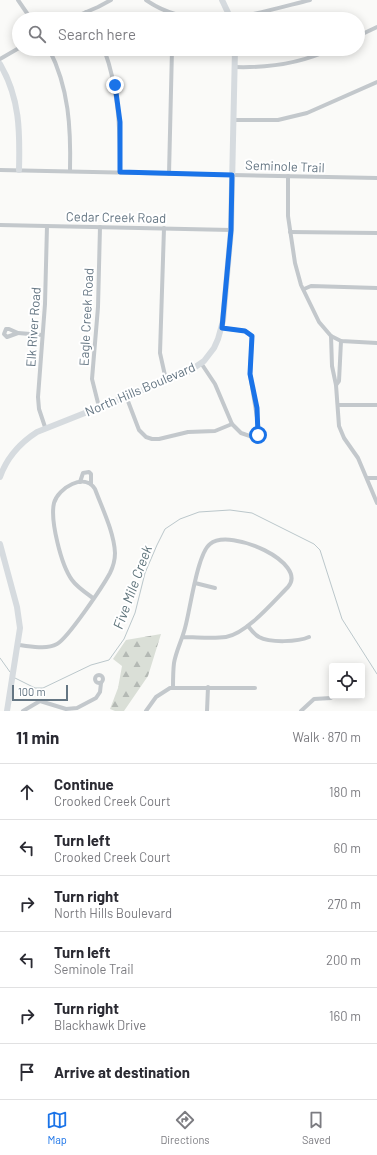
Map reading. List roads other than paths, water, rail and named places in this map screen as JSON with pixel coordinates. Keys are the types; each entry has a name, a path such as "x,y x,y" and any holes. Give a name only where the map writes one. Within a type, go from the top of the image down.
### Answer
{"street":[{"path":"18,0 26,12"},
{"path":"86,12 111,0"},
{"path":"146,0 167,12"},
{"path":"222,0 228,12"},
{"path":"260,12 310,0"},
{"path":"365,33 377,27"},
{"path":"0,59 12,52"},
{"path":"52,56 61,76 68,104 70,128 70,171"},
{"path":"106,56 117,98 120,133 120,172"},
{"path":"169,174 172,56"},
{"name":"North Hills Boulevard","path":"0,476 7,461 29,437 46,427 188,372 201,363 216,344 222,328 231,230 235,56"},
{"path":"235,67 284,65 314,56"},
{"path":"0,64 8,80 17,107 19,124 19,170"},
{"path":"233,120 278,120 307,114 377,82"},
{"name":"Seminole Trail","path":"0,170 377,178"},
{"path":"288,176 290,232 295,264 304,289 319,322 331,336 341,341 377,343"},
{"name":"Cedar Creek Road","path":"0,225 231,230"},
{"name":"Elk River Road","path":"46,427 39,409 38,397 47,226"},
{"name":"Eagle Creek Road","path":"99,407 92,379 98,307 100,227"},
{"path":"164,228 160,353 166,380"},
{"path":"290,232 377,233"},
{"path":"304,289 311,286 377,288"},
{"path":"201,363 215,384 232,424 238,431 254,439 258,435 259,426 250,374 252,336 245,331 222,328"},
{"path":"18,333 42,336"},
{"path":"331,336 332,366 336,385 341,432 358,458 377,503"},
{"path":"336,385 339,380 341,341"},
{"path":"126,396 139,430 146,437 152,439 188,432 215,431 232,424"},
{"path":"338,405 377,405"},
{"path":"18,646 45,647 57,644 93,598 110,572 115,553 114,542 95,489 91,484 91,474 86,471 82,474 80,482"},
{"path":"367,478 377,478"},
{"path":"91,484 80,482 68,486 60,493 54,504 53,518 68,574 76,584 93,598"},
{"path":"173,688 174,664 183,637 195,583 205,550 210,544 218,539 228,538 241,541 267,552 282,562 291,572 291,585 248,626 236,634 226,637 183,637"},
{"path":"0,544 17,607 20,628 8,711"},
{"path":"195,583 215,588"},
{"path":"248,626 254,633 264,639 298,640 309,637"},
{"path":"23,711 40,701 58,708 71,709 93,700 100,692 101,683"},
{"path":"207,711 208,687"},
{"path":"146,711 159,694 173,688 255,688"},
{"path":"301,711 314,699 329,698"}],"waterway":[{"name":"Five Mile Creek","path":"15,678 35,688 43,688 91,665 109,660 124,639 135,613 145,573 165,529 180,519 199,512 230,510 252,513 314,544 320,550 342,619 377,674"},
{"name":"Five Mile Creek","path":"0,658 10,672"}]}
